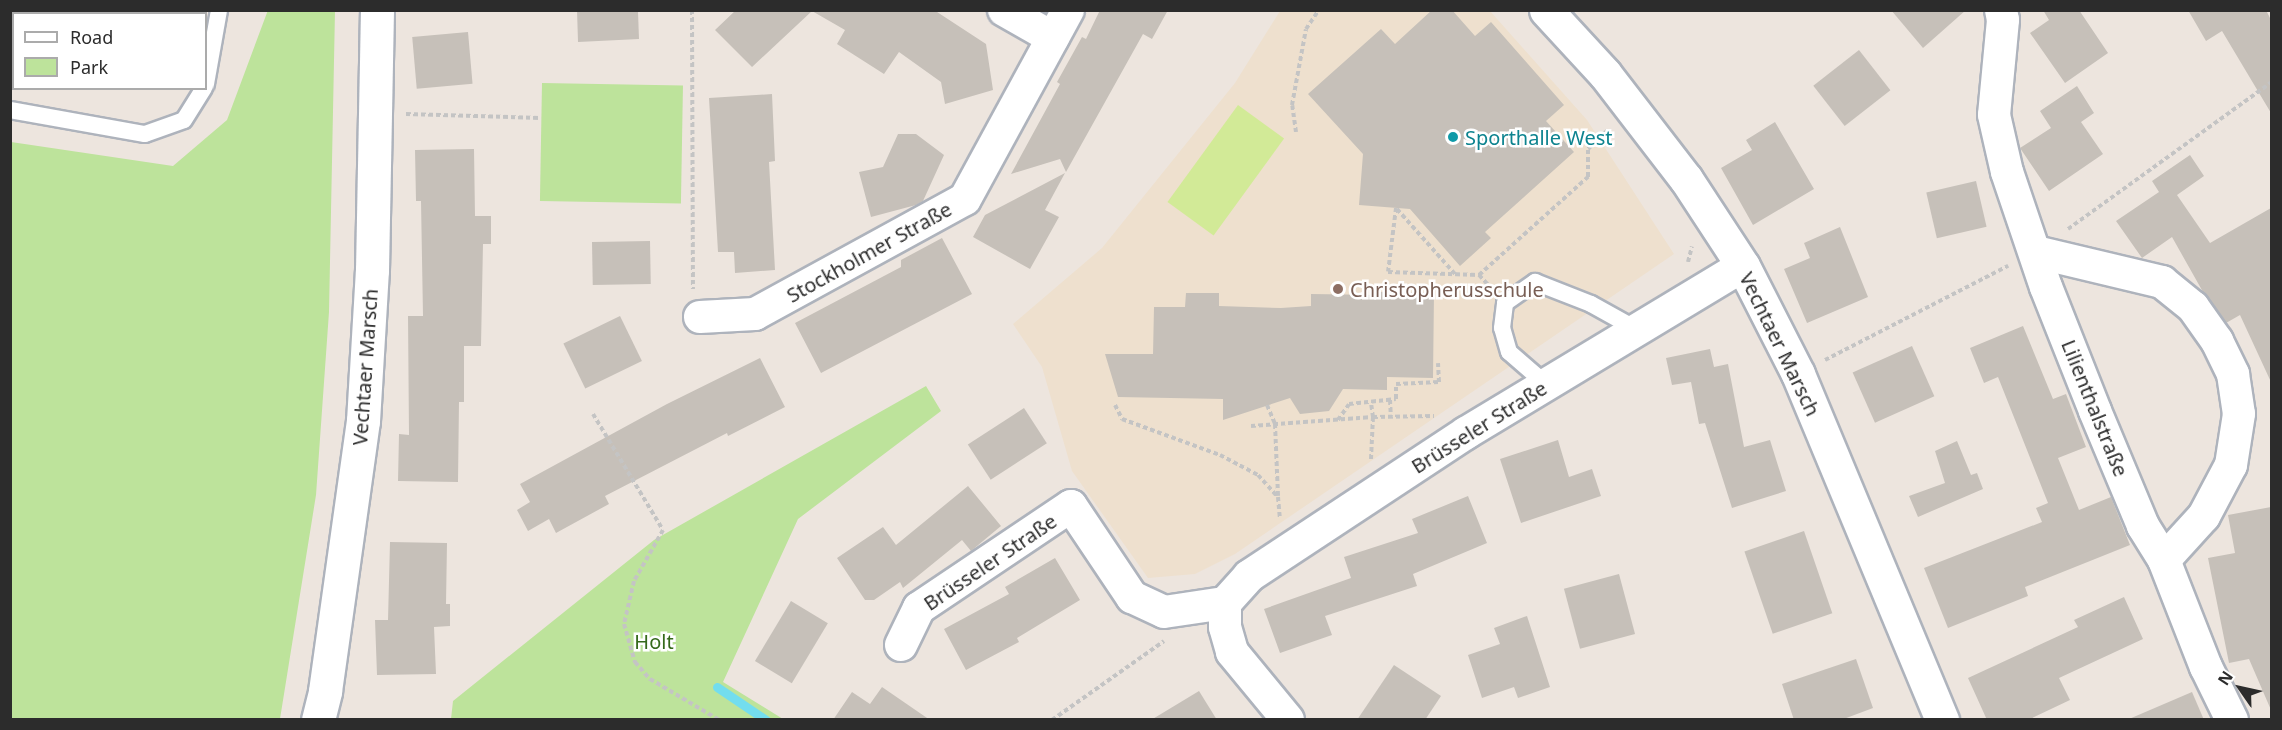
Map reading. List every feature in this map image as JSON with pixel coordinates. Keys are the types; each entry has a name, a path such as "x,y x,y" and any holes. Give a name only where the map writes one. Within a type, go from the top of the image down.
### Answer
{"street":[{"name":"Vechtaer Marsch","path":"318,720 326,680 363,421 372,270 377,10"},
{"path":"1004,10 1053,38"},
{"name":"Stockholmer Straße","path":"700,317 755,314 965,199 1068,10"},
{"name":"Vechtaer Marsch","path":"1546,10 1605,74 1672,161 1743,266 1798,374 1942,720"},
{"name":"Lilienthalstraße","path":"2001,10 2003,20 1994,115 2007,172 2046,287 2095,411 2143,526 2164,560 2206,668 2232,720"},
{"path":"2036,252 2162,282 2193,307 2217,341 2233,374 2239,414 2231,465 2204,516 2164,560"},
{"name":"Brüsseler Straße","path":"901,645 919,608 1071,506 1132,597 1164,612 1226,603 1249,576 1466,433 1743,266"},
{"path":"1226,603 1225,627 1232,652 1288,720"}],"lane":[{"path":"207,75 219,10"},
{"path":"10,110 146,134 184,120 203,90"},
{"path":"1547,385 1509,352 1502,328 1505,303 1535,282 1592,304 1636,329"}],"path":[{"path":"692,10 693,287 700,317"},
{"path":"1296,132 1292,105 1306,29 1319,10"},
{"path":"374,113 540,118"},
{"path":"1455,274 1396,208 1388,272 1479,275 1588,177 1588,149 1610,127 1616,135"},
{"path":"1682,266 1690,260 1692,246 1685,236"},
{"path":"1338,420 1350,404 1396,399 1396,384 1439,382 1438,363"},
{"path":"1390,399 1391,417"},
{"path":"1371,402 1371,468"},
{"path":"1115,405 1122,419 1220,454 1258,475 1278,497"},
{"path":"1268,405 1275,424 1280,522 1290,516"},
{"path":"593,414 663,530 634,581 624,624 635,662 650,679 719,720"},
{"path":"1251,426 1372,417 1441,416"},
{"path":"1052,720 1194,621 1195,608"}],"shaded area":[{"name":"Christopherusschule","path":"1280,11 1490,11 1587,120 1674,254 1235,554 1195,574 1148,578 1072,471 1042,367 1013,324 1102,248 1235,83"}],"green space":[{"path":"268,10 335,11 329,312 316,495 280,719 11,719 11,142 173,166 227,120"},
{"path":"542,83 683,85 681,203 540,201"},
{"path":"1238,105 1284,139 1214,236 1167,202"},
{"name":"Holt","path":"926,386 941,411 798,519 723,682 783,719 451,719 453,701 654,540"}],"building":[{"path":"577,10 638,12 639,39 578,42"},
{"path":"736,10 934,10 986,44 993,90 945,104 941,82 899,52 884,74 837,44 845,30 812,11 752,67 715,30"},
{"path":"1100,10 1168,10 1152,39 1143,34 1066,172 1060,159 1011,174 1060,84 1057,82 1082,37 1086,39"},
{"name":"Sporthalle West","path":"1432,10 1452,10 1475,36 1491,22 1564,105 1546,121 1574,152 1485,232 1491,238 1460,266 1410,209 1359,205 1363,154 1308,94 1381,29 1395,44"},
{"path":"1891,10 1966,10 1923,48"},
{"path":"2043,10 2079,10 2108,53 2065,83 2030,33 2049,20"},
{"path":"2188,10 2266,10 2271,20 2271,113 2222,31 2206,41"},
{"path":"468,32 473,84 417,89 412,37"},
{"path":"1859,50 1890,90 1845,126 1813,86"},
{"path":"2077,86 2094,113 2081,122 2103,154 2049,191 2020,148 2051,128 2040,111"},
{"path":"772,94 775,161 769,162 775,270 735,273 734,252 718,252 709,98"},
{"path":"1775,122 1814,189 1753,225 1721,168 1752,150 1746,140"},
{"path":"898,134 916,134 944,155 923,201 871,217 859,172 883,167"},
{"path":"474,149 475,216 491,216 491,244 483,244 481,346 464,346 464,402 459,402 458,482 398,481 399,434 409,435 408,316 423,316 421,201 416,201 415,150"},
{"path":"2190,155 2204,176 2177,195 2210,243 2271,208 2271,382 2240,315 2226,323 2203,292 2172,237 2142,258 2116,221 2159,192 2152,181"},
{"path":"1065,173 1045,210 1059,217 1030,269 973,237 985,215"},
{"path":"1976,181 1987,227 1937,238 1926,192"},
{"path":"1840,227 1868,297 1807,323 1784,269 1810,258 1804,243"},
{"path":"942,238 972,294 821,373 795,323 901,267 901,260"},
{"path":"650,241 651,284 593,285 592,242"},
{"path":"1380,292 1434,293 1433,378 1387,377 1387,390 1343,389 1329,411 1300,414 1290,398 1223,420 1223,399 1118,397 1105,354 1153,354 1154,307 1185,307 1186,293 1219,293 1219,306 1281,308 1311,306 1311,294 1380,295"},
{"path":"620,316 642,361 585,389 563,344"},
{"path":"2023,326 2053,399 2066,394 2086,447 2058,458 2079,510 2111,497 2130,545 2025,587 2028,596 1948,628 1924,568 2042,522 2036,508 2048,503 1998,377 1984,383 1970,348"},
{"path":"1912,346 1934,396 1875,423 1853,372"},
{"path":"1710,349 1714,367 1728,364 1744,447 1770,440 1786,491 1732,508 1705,423 1699,424 1691,382 1672,385 1666,358"},
{"path":"760,358 785,407 728,436 727,433 605,496 609,504 556,533 549,519 528,531 517,510 530,502 520,484 667,404"},
{"path":"1024,408 1047,443 991,480 968,444"},
{"path":"1558,440 1569,477 1592,469 1601,496 1521,523 1500,459"},
{"path":"1957,441 1971,475 1977,473 1983,489 1918,517 1909,496 1945,483 1935,451"},
{"path":"968,486 1001,526 971,551 962,540 903,588 900,582 874,600 865,600 837,558 883,527 896,545"},
{"path":"1468,496 1487,543 1413,574 1417,586 1325,616 1332,635 1280,653 1264,609 1351,578 1344,557 1418,533 1412,519"},
{"path":"2271,507 2271,710 2249,659 2229,663 2208,558 2235,553 2228,515"},
{"path":"1804,531 1832,613 1773,634 1744,552"},
{"path":"390,542 447,543 446,604 450,604 450,626 434,627 436,674 377,675 375,620 388,620"},
{"path":"1055,558 1080,600 1017,638 1019,642 966,670 944,629 1009,594 1005,587"},
{"path":"1619,574 1635,634 1580,649 1564,589"},
{"path":"2124,597 2143,639 2059,678 2070,700 2028,720 1987,720 1968,678 2078,627 2074,620"},
{"path":"791,601 828,623 792,683 755,661"},
{"path":"1527,616 1550,687 1518,698 1514,687 1482,698 1468,655 1500,644 1494,628"},
{"path":"1856,659 1873,708 1841,720 1794,720 1782,684"},
{"path":"1394,665 1441,696 1425,720 1357,720"},
{"path":"882,687 930,720 833,720 852,692 870,704"},
{"path":"1199,691 1217,720 1151,720"},
{"path":"2192,692 2204,720 2129,720 2129,719"}],"waterway":[{"path":"717,687 766,720"}],"place":[{"name":"Sporthalle West","path":"1453,137"},
{"name":"Christopherusschule","path":"1338,289"}]}
